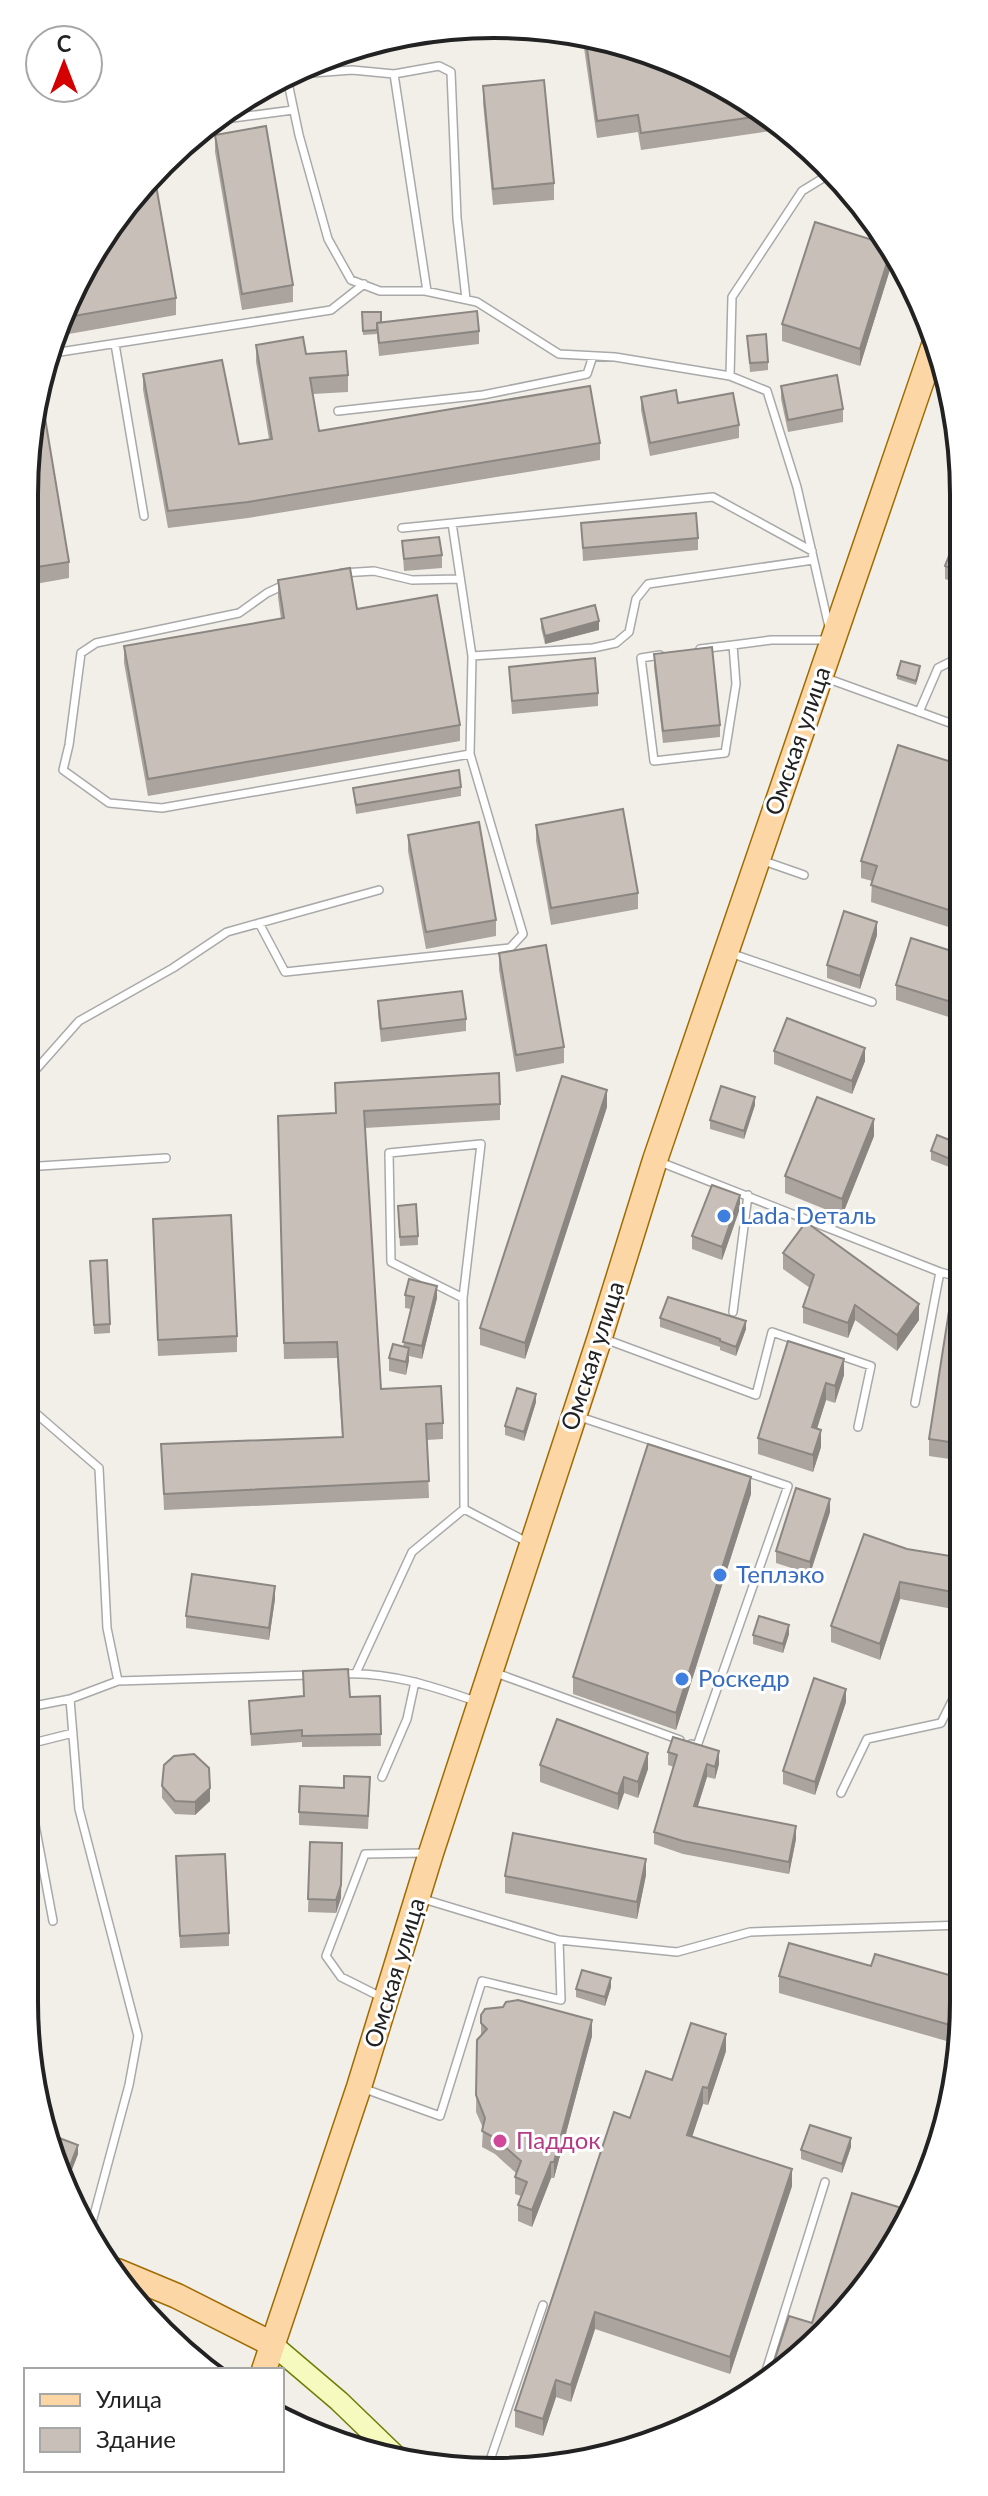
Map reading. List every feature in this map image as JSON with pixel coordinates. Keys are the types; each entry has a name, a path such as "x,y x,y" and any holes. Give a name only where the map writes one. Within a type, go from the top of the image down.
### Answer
{"main road":[{"name":"Омская улица","path":"265,2368 359,2087 489,1671 575,1415 655,1160 930,361"},
{"path":"129,2276 177,2296 272,2344 383,2444"}],"lane":[{"path":"322,72 352,70 394,74 439,66 451,72 457,218 466,299"},
{"path":"394,74 427,291"},
{"path":"289,87 328,239 351,280 380,291 427,291 477,302 559,354 730,376 767,391 797,487 833,640 771,640 697,650"},
{"path":"238,117 293,110"},
{"path":"730,376 732,297 802,191 822,178"},
{"path":"61,352 331,310 364,284"},
{"path":"115,344 144,516"},
{"path":"338,411 483,395 587,374 593,356"},
{"path":"402,528 713,497 812,555"},
{"path":"259,923 285,972 510,948 523,934 470,754 472,656 452,523"},
{"path":"472,656 593,648 616,643 629,632 636,599 648,584 812,555"},
{"path":"332,573 374,571 412,580 460,579"},
{"path":"298,578 267,593 239,613 109,639 81,653 63,770 109,803 162,808 470,754"},
{"path":"669,654 641,658 654,761 725,753 736,684 733,645"},
{"path":"919,712 938,668 950,662"},
{"path":"820,676 950,723"},
{"path":"758,859 804,875"},
{"path":"38,1067 79,1021 173,968 227,932 379,890"},
{"path":"726,952 872,1002"},
{"path":"463,1298 391,1262 389,1153 481,1144 463,1298 464,1509"},
{"path":"38,1166 166,1158"},
{"path":"655,1160 950,1275"},
{"path":"733,1312 748,1195"},
{"path":"915,1403 940,1272"},
{"path":"600,1337 756,1395 772,1332 871,1366 858,1427"},
{"path":"38,1415 99,1468 107,1628 118,1681"},
{"path":"489,1671 697,1746 788,1486 575,1415"},
{"path":"464,1509 532,1545"},
{"path":"356,1673 412,1552 464,1509"},
{"path":"333,1674 356,1673 415,1682 480,1703"},
{"path":"38,1705 70,1699 118,1681 322,1675"},
{"path":"382,1777 407,1719 415,1682"},
{"path":"70,1699 79,1809 138,2036 126,2100 93,2219"},
{"path":"841,1793 867,1739 941,1723 950,1705"},
{"path":"38,1742 73,1733"},
{"path":"38,1841 53,1921"},
{"path":"386,1999 341,1977 326,1956 365,1854 431,1853"},
{"path":"418,1898 559,1940 677,1952 750,1932 950,1925"},
{"path":"359,2087 440,2116 482,1981 561,2000 559,1940"},
{"path":"767,2367 825,2182"},
{"path":"491,2458 543,2305"}],"building":[{"path":"587,48 669,73 722,99 751,117 641,133 638,115 597,121"},
{"path":"544,80 554,183 493,189 483,86"},
{"path":"266,126 293,285 242,294 215,135"},
{"path":"156,188 176,298 74,316 99,266 132,216"},
{"path":"815,222 872,240 887,263 860,349 782,324"},
{"path":"477,311 479,331 379,343 377,323"},
{"path":"362,312 381,312 377,330 363,331"},
{"path":"766,334 768,362 750,363 747,336"},
{"path":"303,337 306,354 346,351 348,375 310,378 319,431 590,386 600,443 248,502 168,511 143,374 222,360 239,444 272,439 256,345"},
{"path":"837,375 843,409 788,420 781,386"},
{"path":"676,390 678,403 733,393 739,425 650,443 641,397"},
{"path":"45,417 69,562 38,567 39,464"},
{"path":"696,513 698,538 583,548 581,523"},
{"path":"439,537 442,555 404,559 402,541"},
{"path":"350,568 357,609 437,595 460,725 148,779 124,646 284,618 278,580"},
{"path":"595,605 599,621 545,636 541,619"},
{"path":"712,647 720,725 663,731 654,654"},
{"path":"595,658 598,693 512,701 509,667"},
{"path":"901,661 920,666 916,681 897,675"},
{"path":"898,745 950,762 950,910 871,885 877,866 861,861"},
{"path":"459,770 461,787 356,805 353,788"},
{"path":"623,809 638,893 551,908 536,825"},
{"path":"479,822 496,920 426,932 408,835"},
{"path":"844,911 877,922 860,976 827,965"},
{"path":"911,938 950,950 950,1002 896,985"},
{"path":"546,945 564,1047 516,1055 499,953"},
{"path":"462,991 466,1019 381,1029 378,1001"},
{"path":"787,1018 865,1048 852,1081 774,1051"},
{"path":"499,1073 500,1104 364,1111 381,1389 441,1386 443,1423 426,1424 429,1481 164,1494 161,1444 343,1437 337,1342 284,1343 278,1116 336,1113 335,1083"},
{"path":"562,1076 607,1090 525,1343 480,1328"},
{"path":"721,1086 755,1097 744,1131 710,1120"},
{"path":"817,1097 874,1119 842,1199 785,1176"},
{"path":"937,1135 950,1140 950,1159 931,1151"},
{"path":"712,1185 740,1195 722,1247 692,1236"},
{"path":"416,1204 418,1236 400,1237 398,1206"},
{"path":"231,1215 237,1336 158,1340 153,1219"},
{"path":"806,1222 919,1304 897,1335 855,1305 848,1323 803,1307 814,1275 783,1253"},
{"path":"107,1260 110,1324 94,1325 90,1261"},
{"path":"409,1279 437,1286 422,1346 403,1342 414,1297 405,1295"},
{"path":"668,1297 746,1321 736,1347 660,1318"},
{"path":"950,1305 950,1442 929,1439"},
{"path":"788,1341 844,1359 835,1386 826,1383 812,1427 821,1430 813,1455 758,1438"},
{"path":"393,1344 409,1348 406,1362 389,1358"},
{"path":"517,1388 536,1394 524,1432 505,1426"},
{"path":"648,1444 751,1477 676,1713 573,1677"},
{"path":"796,1488 830,1499 810,1562 776,1551"},
{"path":"864,1534 907,1549 950,1556 950,1592 900,1582 880,1644 831,1626"},
{"path":"192,1574 275,1586 269,1628 186,1616"},
{"path":"759,1616 789,1625 783,1644 753,1635"},
{"path":"348,1669 350,1697 380,1696 381,1734 302,1736 302,1730 251,1734 249,1701 304,1696 303,1671"},
{"path":"814,1678 846,1689 815,1782 783,1771"},
{"path":"557,1719 648,1753 638,1782 624,1777 618,1794 540,1765"},
{"path":"673,1737 719,1751 715,1767 707,1764 694,1806 796,1826 789,1862 683,1841 654,1832 677,1755 668,1752"},
{"path":"194,1754 209,1768 210,1788 195,1802 175,1801 162,1786 164,1765 174,1756"},
{"path":"344,1776 370,1777 368,1816 299,1812 300,1786 344,1788"},
{"path":"513,1833 646,1859 637,1902 505,1876"},
{"path":"310,1842 342,1843 341,1885 336,1900 308,1899"},
{"path":"225,1854 229,1933 180,1936 176,1856"},
{"path":"789,1943 871,1966 875,1954 949,1975 950,1972 949,2025 779,1976"},
{"path":"582,1970 611,1978 605,1997 576,1989"},
{"path":"518,2000 592,2020 554,2162 551,2162 532,2210 518,2205 527,2182 515,2177 521,2161 482,2131 485,2118 476,2095 477,2040 487,2029 481,2023 481,2015 485,2009 503,2007 506,2002"},
{"path":"691,2023 726,2034 708,2088 703,2087 687,2135 792,2169 730,2357 595,2312 571,2385 556,2380 543,2419 515,2410 614,2112 630,2118 646,2071 672,2080"},
{"path":"810,2125 851,2138 842,2164 801,2150"},
{"path":"59,2138 78,2145 69,2168"},
{"path":"852,2193 901,2208 856,2280 837,2303 774,2363 789,2316 812,2323"}],"place":[{"name":"Lada Dеталь","path":"724,1216"},
{"name":"Теплэко","path":"720,1575"},
{"name":"Роскедр","path":"682,1679"},
{"name":"Паддок","path":"500,2141"}]}
